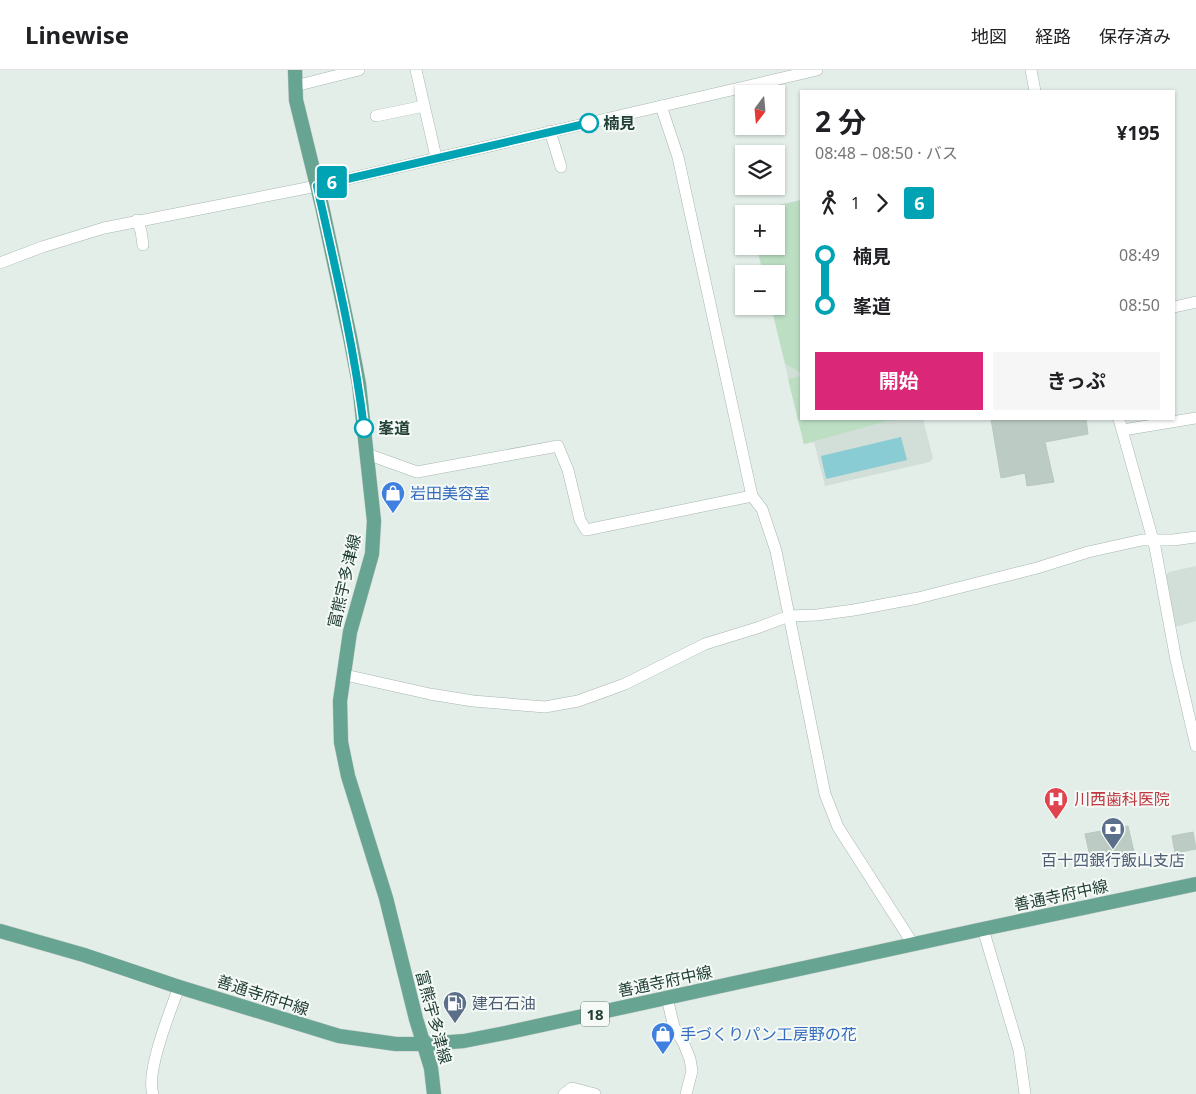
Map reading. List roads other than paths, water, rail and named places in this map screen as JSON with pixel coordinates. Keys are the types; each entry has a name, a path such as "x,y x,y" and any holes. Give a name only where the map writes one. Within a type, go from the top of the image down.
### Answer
{"main road":[{"name":"富熊宇多津線","path":"295,70 296,100 317,186 359,384 374,521 374,538 367,577 350,632 340,701 341,742 348,776 386,898 431,1068 434,1094"},
{"name":"善通寺府中線","path":"0,931 84,955 339,1036 396,1044 424,1044 481,1038 1196,884"}],"street":[{"path":"295,86 359,70"},
{"path":"416,70 436,157"},
{"path":"0,261 71,237 137,220 196,211 317,186 817,70"},
{"path":"1031,70 1035,90"},
{"path":"376,116 424,106"},
{"path":"661,106 678,157 752,496 762,509 776,551 825,794 838,827 912,944"},
{"path":"550,131 561,167"},
{"path":"137,220 141,231 142,245"},
{"path":"1175,307 1196,302"},
{"path":"1175,420 1196,418"},
{"path":"1171,420 1121,424 1153,540 1196,746"},
{"path":"367,454 417,472 558,446 568,470 580,520 586,530 752,496"},
{"path":"344,675 430,694 473,701 545,707 594,696 625,684 705,644 789,616 817,615 854,610 918,598 1037,568 1088,552 1142,540 1173,540 1196,537"},
{"path":"983,929 1019,1050 1025,1094"},
{"path":"153,1094 152,1079 159,1043 179,986"},
{"path":"667,998 674,1026 690,1059 692,1071 686,1094"},
{"path":"564,1094 572,1088 595,1094"}],"water":[{"path":"901,437 907,460 826,479 821,456"}],"place":[{"name":"楠見","path":"589,123"},
{"name":"峯道","path":"364,428"},
{"name":"岩田美容室","path":"393,514"},
{"name":"川西歯科医院","path":"1056,820"},
{"name":"百十四銀行飯山支店","path":"1113,850"},
{"name":"建石石油","path":"455,1024"},
{"name":"手づくりパン工房野の花","path":"663,1055"}]}
